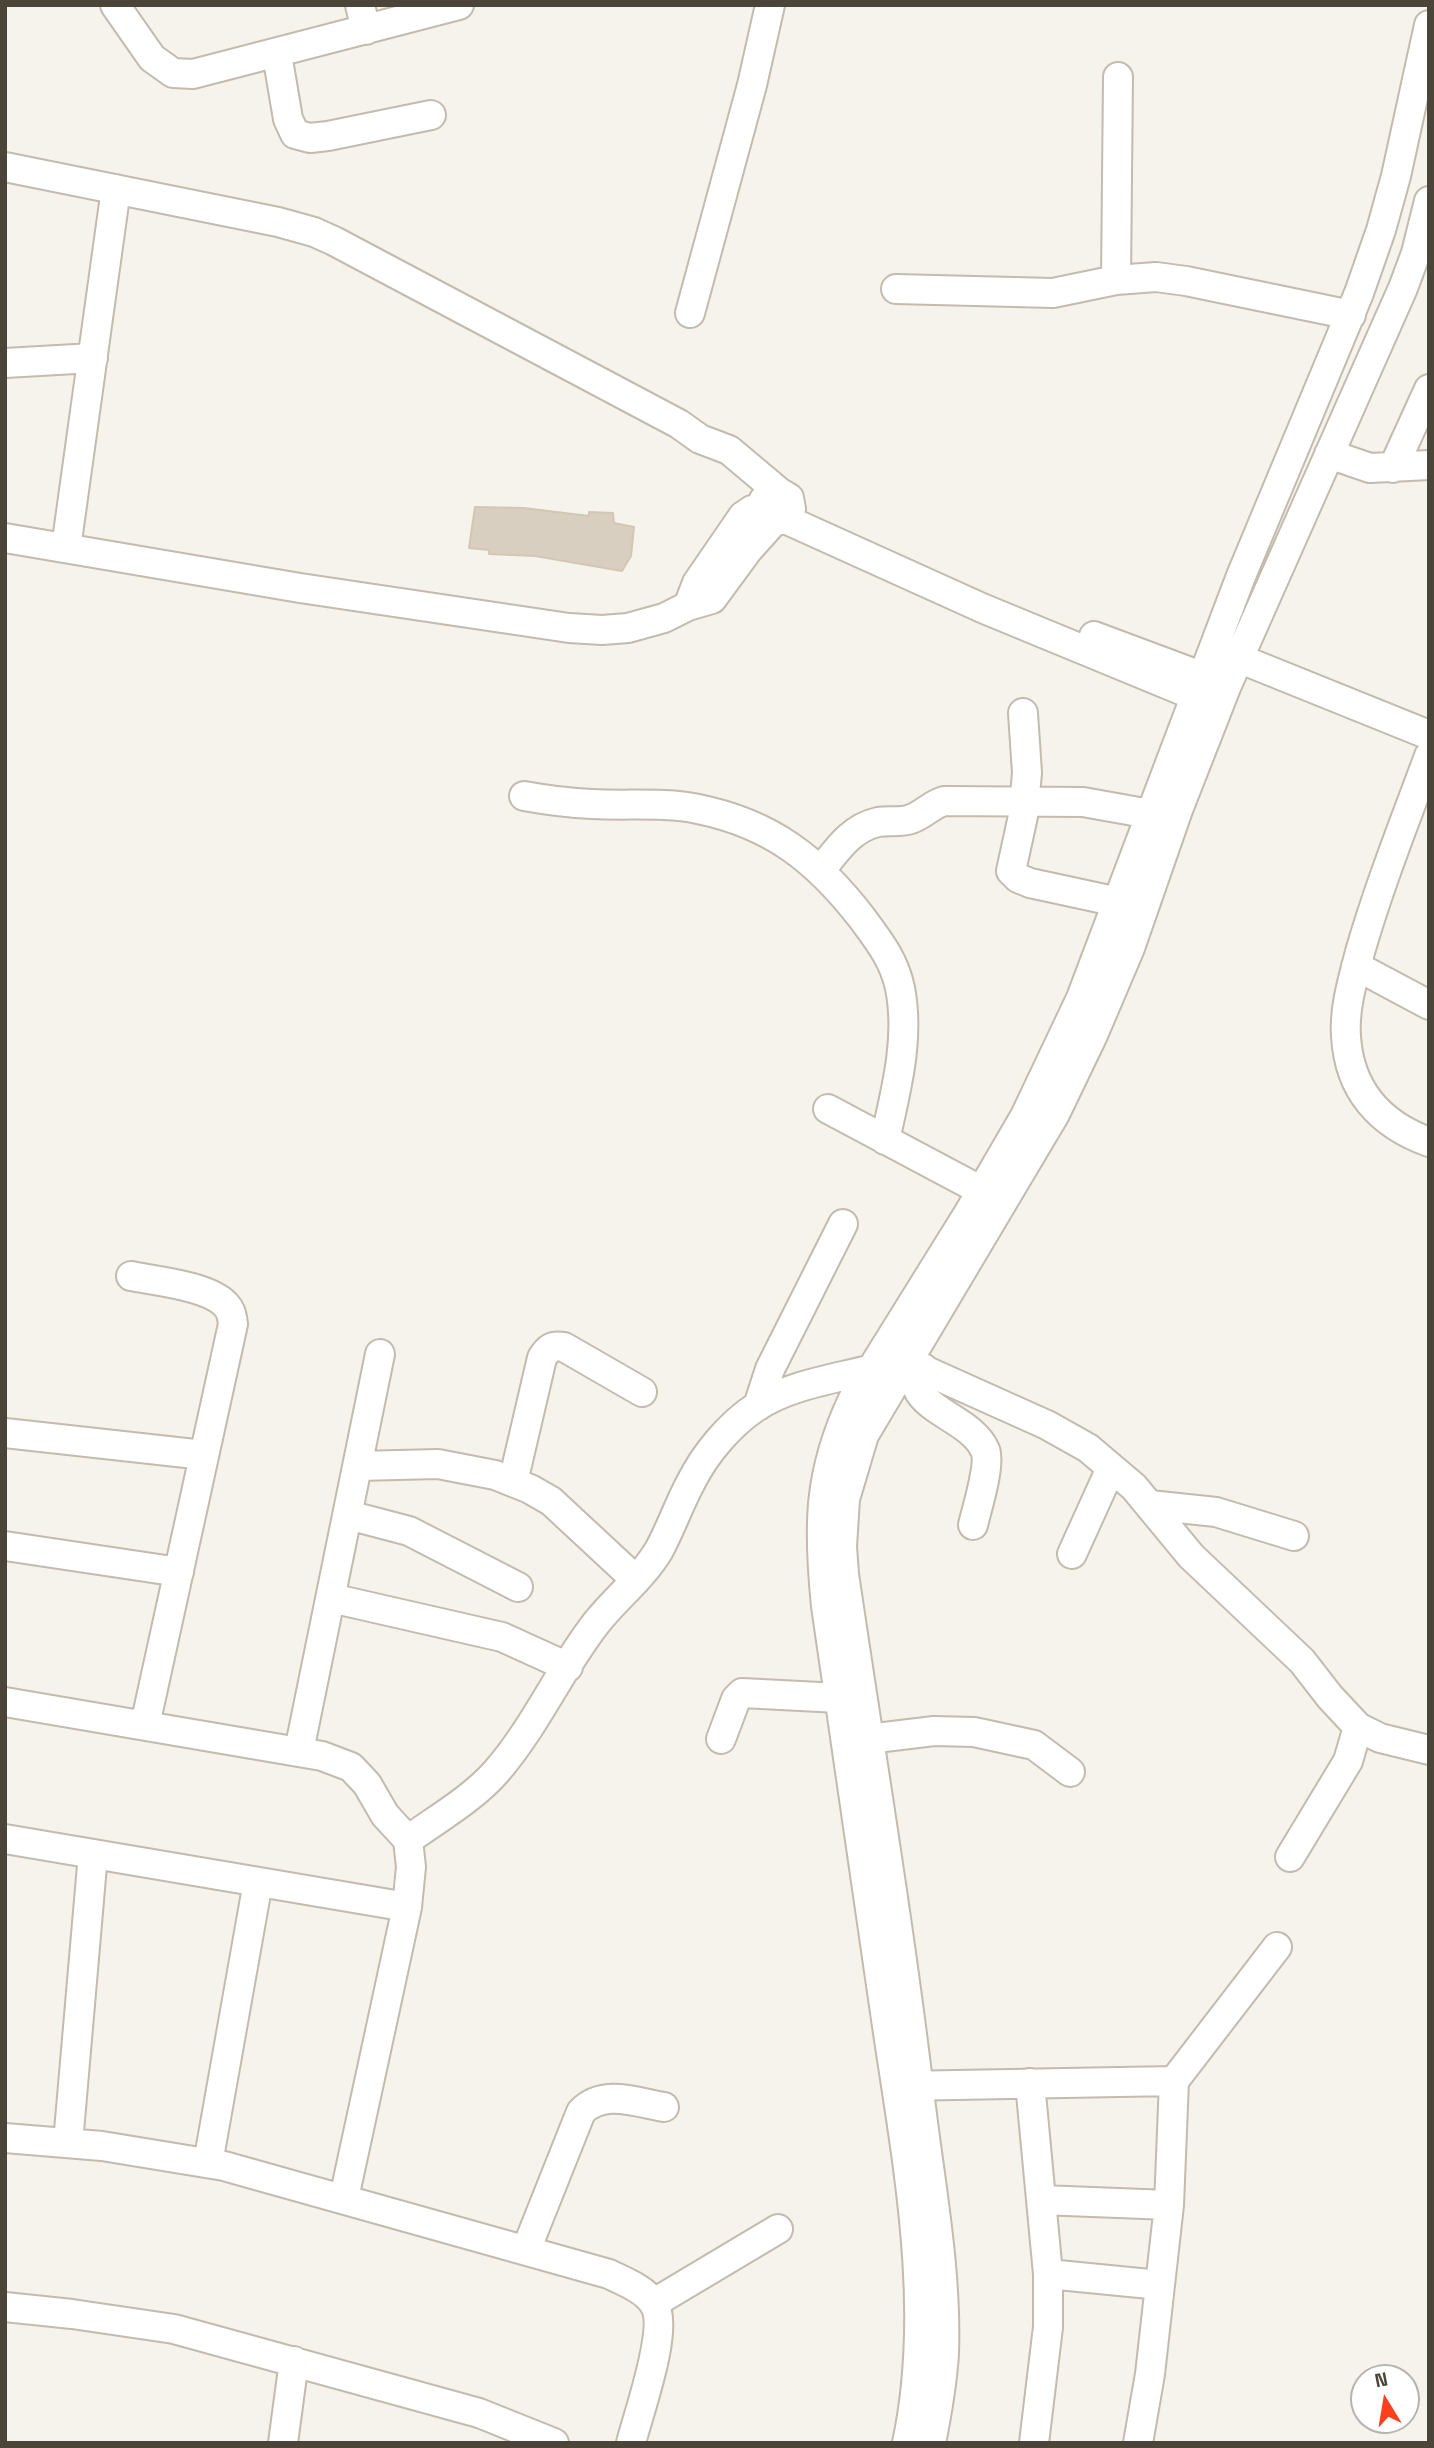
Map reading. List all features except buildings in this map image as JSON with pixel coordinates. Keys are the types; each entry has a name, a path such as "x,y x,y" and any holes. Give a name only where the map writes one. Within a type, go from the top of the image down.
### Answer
{"street":[{"path":"115,5 152,58 173,73 193,74 277,54 363,18 459,5"},
{"path":"690,313 752,85 770,5"},
{"path":"931,2443 944,2355 939,2254 839,1698 822,1561 820,1528 823,1492 840,1427 896,1362 1010,1193 1061,1103 1130,948 1178,810 1241,576 1351,314 1381,230 1396,176 1429,25"},
{"path":"277,54 288,119 295,134 310,138 328,136 431,115"},
{"path":"1116,280 1118,77"},
{"path":"5,167 278,222 314,232 414,282 679,424 699,439 729,450 775,506 982,608 1211,691"},
{"path":"66,548 116,189"},
{"path":"907,2443 917,2386 920,2338 907,2085 904,1962 844,1574 842,1521 845,1499 864,1435 896,1362 982,1191 1025,1116 1071,1019 1150,814 1211,691 1238,658 1389,324 1416,253 1427,215"},
{"path":"896,289 1053,293 1116,280 1156,277 1351,314"},
{"path":"5,363 93,358"},
{"path":"1393,468 1429,389"},
{"path":"1328,454 1370,468 1429,465"},
{"path":"5,538 300,588 569,628 602,630 628,628 664,618 688,606 712,599 748,550 775,506"},
{"path":"1238,658 1429,735"},
{"path":"1023,713 1027,773 1011,871 1017,878 1118,902"},
{"path":"1429,756 1387,870 1356,966 1349,999 1346,1036 1352,1068 1362,1092 1387,1122 1429,1142"},
{"path":"524,796 571,803 696,808 757,828 790,846 821,870 885,947 894,965 900,990 904,1042 885,1140"},
{"path":"821,870 847,838 859,829 878,822 909,820 930,806 944,801 1083,802 1150,814"},
{"path":"1356,966 1429,1005"},
{"path":"828,1109 982,1191"},
{"path":"758,1406 770,1369 843,1224"},
{"path":"131,1276 210,1293 231,1311 233,1324 145,1726"},
{"path":"513,1482 542,1358 548,1348 555,1345 564,1347 642,1392"},
{"path":"299,1751 380,1354"},
{"path":"896,1362 917,1386 920,1394 962,1424 985,1450 986,1464 973,1525"},
{"path":"408,1840 475,1792 496,1772 527,1731 597,1623 658,1551 707,1455 738,1421 758,1406 788,1392 896,1362 1071,1437 1111,1468 1150,1504 1191,1556 1301,1661 1358,1727 1380,1738 1429,1750"},
{"path":"5,1433 204,1455"},
{"path":"358,1466 438,1464 495,1475 513,1482 551,1501 636,1580"},
{"path":"1072,1554 1111,1468"},
{"path":"1150,1504 1216,1512 1294,1536"},
{"path":"348,1515 409,1531 518,1587"},
{"path":"5,1546 178,1572"},
{"path":"331,1598 502,1637 568,1667"},
{"path":"721,1739 736,1699 741,1693 839,1698"},
{"path":"5,1702 322,1756 351,1767 367,1784 385,1815 408,1840 411,1867 407,1907 344,2198"},
{"path":"1290,1857 1343,1772 1358,1727"},
{"path":"868,1739 934,1731 974,1732 1034,1745 1070,1772"},
{"path":"5,1839 407,1907"},
{"path":"68,2143 93,1854"},
{"path":"208,2163 258,1882"},
{"path":"1138,2443 1150,2374 1169,2205 1174,2081 1277,1947"},
{"path":"907,2085 1174,2081"},
{"path":"1030,2083 1048,2274 1048,2327 1034,2443"},
{"path":"526,2250 581,2112 590,2102 605,2098 664,2107"},
{"path":"5,2138 102,2146 208,2163 344,2198 609,2274 637,2288 654,2303 660,2320 657,2348 631,2443"},
{"path":"1041,2200 1169,2205"},
{"path":"654,2303 778,2229"},
{"path":"1048,2274 1160,2285"},
{"path":"5,2307 174,2329 479,2413 554,2443"},
{"path":"283,2443 294,2361"}]}
